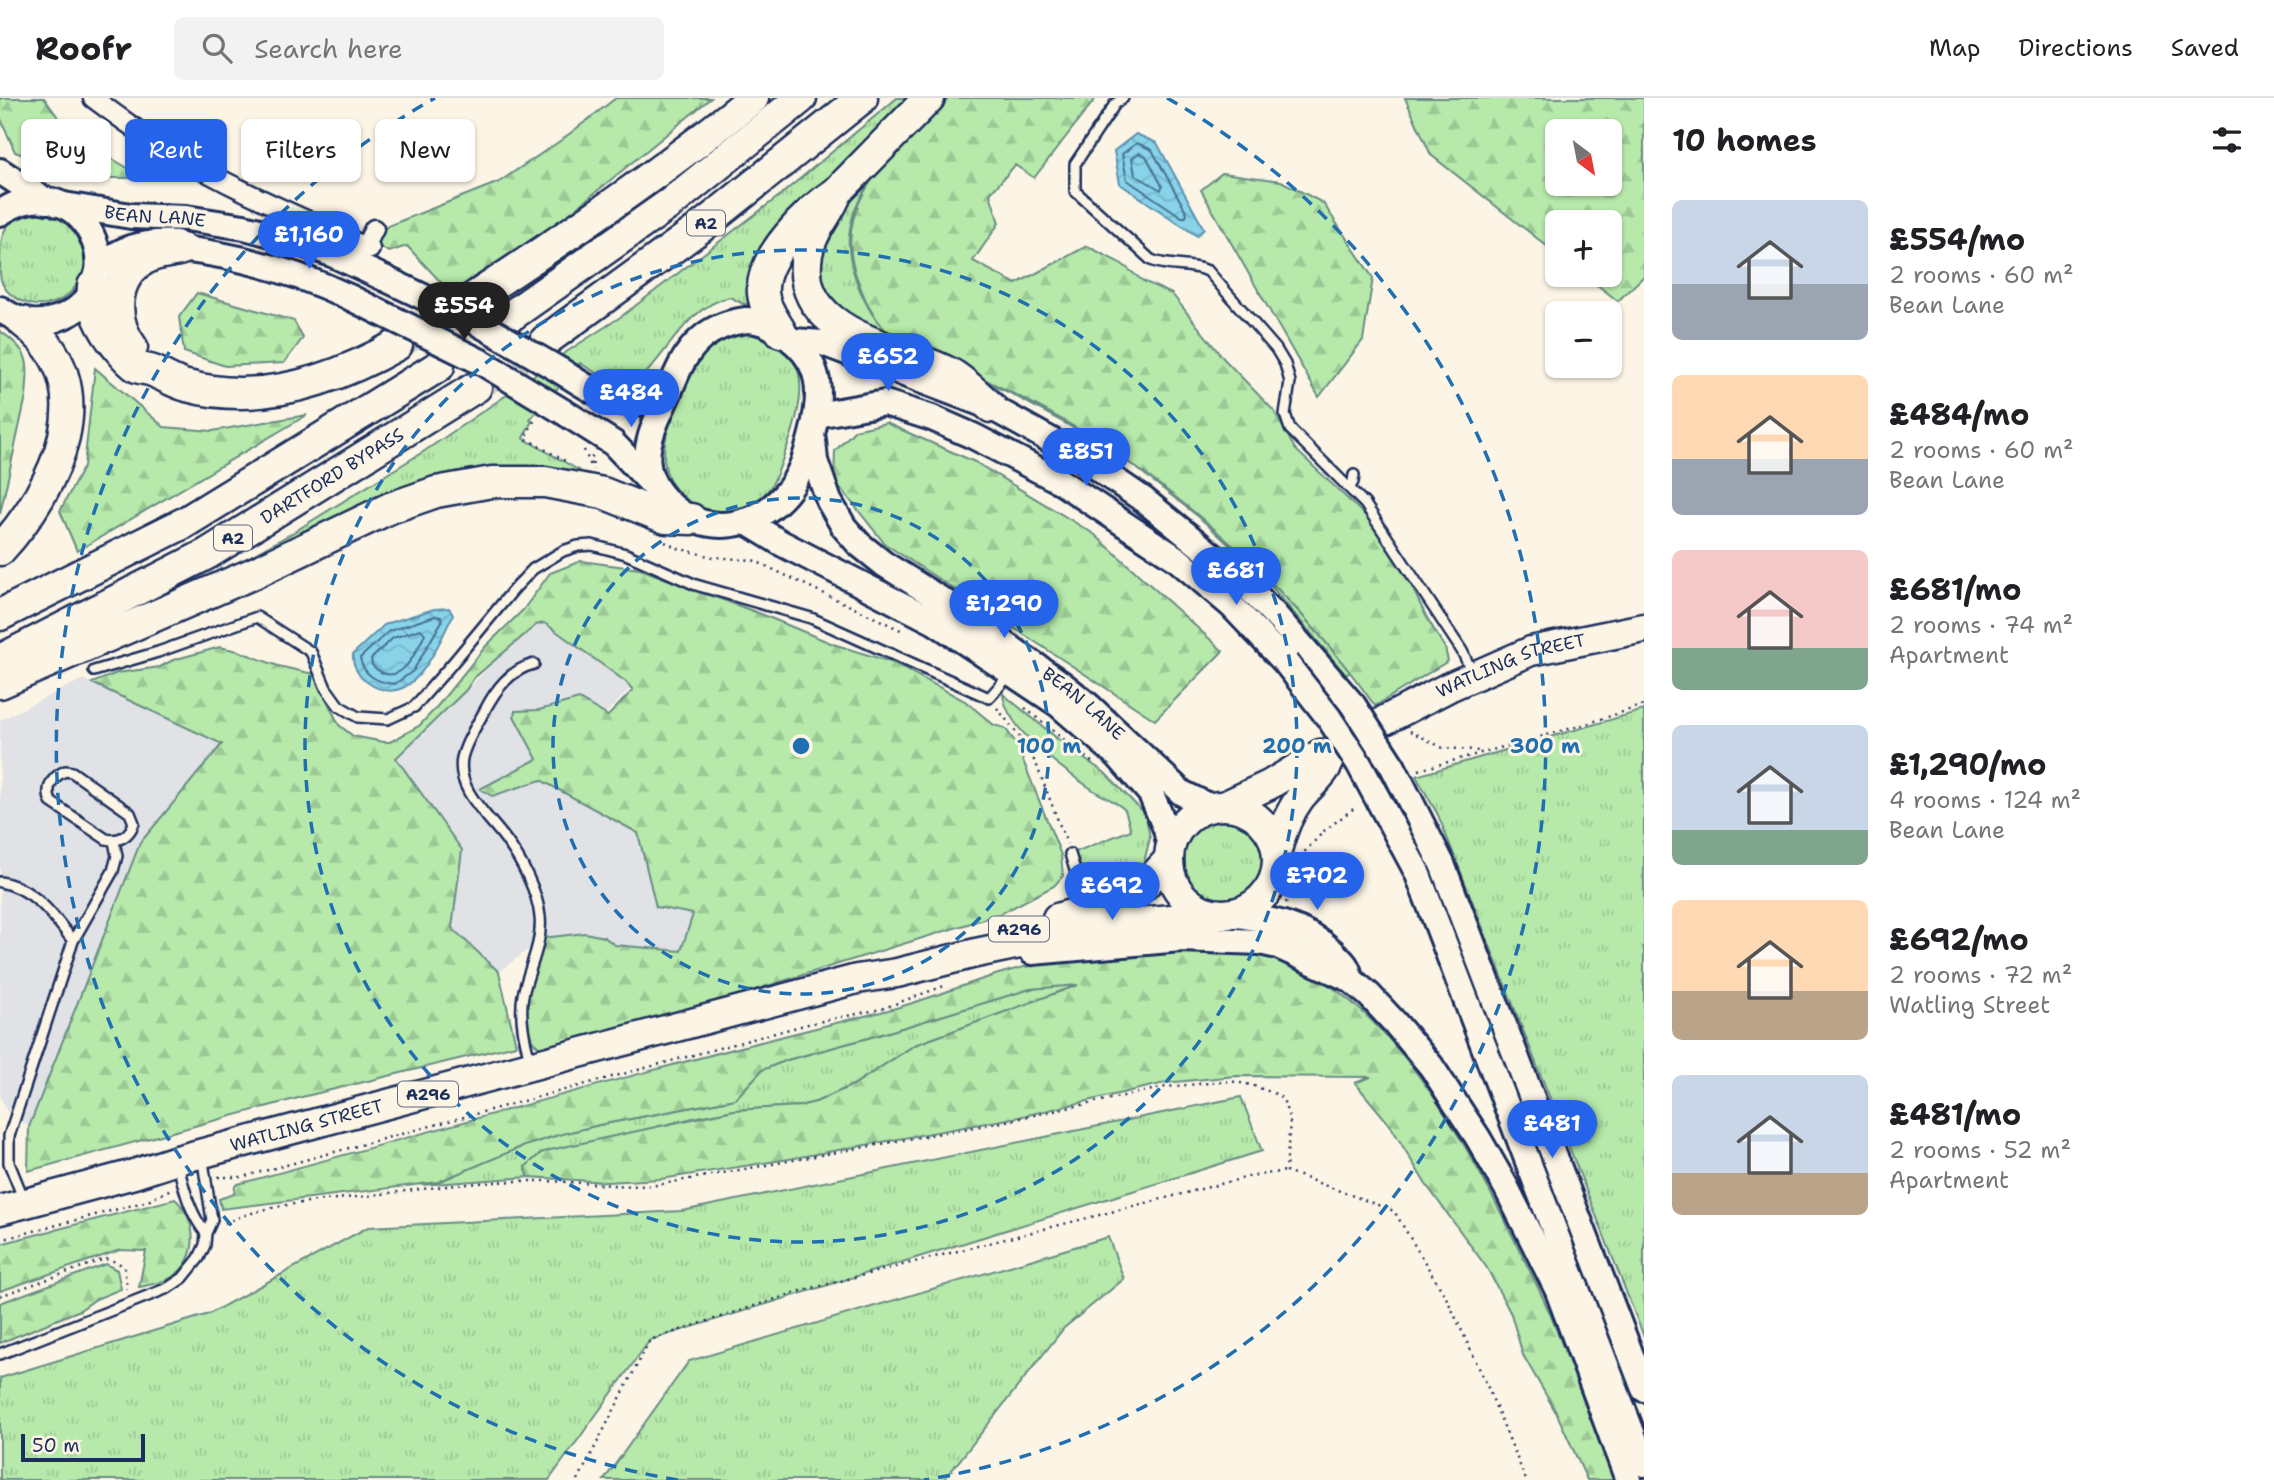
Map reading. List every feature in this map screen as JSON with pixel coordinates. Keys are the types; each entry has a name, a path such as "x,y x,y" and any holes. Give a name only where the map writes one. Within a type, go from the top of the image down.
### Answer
{"highway":[{"path":"471,300 695,145 753,98"},
{"name":"A2","path":"505,320 672,202 801,98"},
{"name":"A2","path":"545,341 701,228 862,98"},
{"path":"787,336 764,299 766,271 787,238 822,201 837,192 929,98"},
{"path":"837,192 831,210 812,238 807,254 808,281 818,305 830,319 855,335 951,374 991,407"},
{"path":"151,370 123,333 118,311 120,291 128,273 144,260 155,254 182,249"},
{"path":"95,280 93,305 111,340 137,366 184,386 227,393 267,392 296,387 325,378 397,345"},
{"path":"0,550 22,524 44,490 66,425 67,389 61,369 43,339 12,316"},
{"name":"DARTFORD BYPASS","path":"0,615 184,523 439,366"},
{"name":"DARTFORD BYPASS","path":"0,660 207,554 477,387"},
{"path":"0,683 254,573 390,508 453,487 517,481 561,484 603,493 666,518 691,519"}],"main road":[{"name":"BEAN LANE","path":"0,170 52,202 131,216 186,218 257,230 332,254 478,323 596,392 619,401 642,403 670,390"},
{"path":"0,213 20,202 52,202 70,209 88,227 97,250 95,280"},
{"name":"BEAN LANE","path":"12,316 45,321 69,313 79,305 111,259 136,246 176,243 182,249 235,258 279,270 349,297 472,358 613,443 656,488"},
{"path":"734,322 765,322 787,336 807,355 814,369 818,394 817,415 806,458 796,479 775,505 746,521 714,524 691,519 673,506 656,488 648,468 649,440 653,424 670,390 679,367 690,350 714,329 734,322"},
{"path":"787,336 826,344 991,407 1081,457 1144,500 1235,574 1294,654 1329,718 1359,764 1417,872 1644,1464"},
{"path":"817,415 885,403 932,418 1034,467 1177,559 1353,705 1394,767 1442,864 1644,1389"},
{"name":"BEAN LANE","path":"817,415 813,446 818,470 834,510 859,544 884,564 948,604 1062,684 1182,793 1217,806"},
{"name":"BEAN LANE","path":"746,521 781,543 935,622 1003,680 1058,704 1118,756 1151,794 1170,853"},
{"name":"WATLING STREET","path":"1395,724 1474,676 1531,651 1644,628"},
{"path":"1277,850 1282,829 1290,814 1302,796 1329,767 1332,753 1320,754 1269,785 1196,813 1176,834 1170,853 1173,883 1188,903 1194,907 1229,915 1268,919 1302,929 1321,941 1348,966 1350,979"},
{"path":"1217,806 1242,809 1258,818 1271,832 1277,850 1278,868 1272,886 1260,900 1229,915"},
{"name":"WATLING STREET","path":"857,979 878,969 1088,910 1131,895 1145,885 1170,853"},
{"name":"WATLING STREET","path":"13,1207 190,1157 857,979 897,973 976,953 1115,924 1229,915"},
{"path":"857,979 892,982 982,960 1024,953 1181,939 1260,942 1278,946 1350,979 1383,1009 1425,1059 1458,1105 1496,1168 1558,1292 1628,1480"}],"street":[{"path":"93,98 125,121"},
{"path":"227,182 323,230 368,248 374,229"}],"lane":[{"path":"1123,98 1115,104 1075,164 1075,191 1151,260 1166,265 1202,269 1216,280 1276,349 1285,364 1290,382 1285,414 1290,429 1350,488 1391,541 1464,653 1474,676"},
{"path":"1350,488 1354,475"},
{"path":"94,671 257,618 311,652 326,688 339,706 368,720 388,719 414,707 527,575 557,554 587,545 626,554 700,587 811,618 989,698 1003,680"},
{"path":"532,1066 523,1024 522,1001 540,931 539,910 529,883 507,841 470,794 461,761 491,700 504,681 523,667 534,664"},
{"path":"65,771 72,772 130,813 134,823 131,831 124,838 114,841 106,839 51,802 48,794 51,782 57,775 65,771"},
{"path":"13,1207 9,1136 73,941 113,871 117,856 114,841"},
{"path":"1070,854 1088,910"},
{"path":"0,882 16,884 35,898 55,917 73,941"},
{"path":"190,1157 188,1202 197,1223 206,1233"},
{"path":"0,1354 169,1288 183,1278 199,1258 212,1220 190,1157"}],"path":[{"path":"534,421 526,438 574,466"},
{"path":"587,473 593,474"},
{"path":"665,542 712,557 753,560 908,633"},
{"path":"1003,680 1088,752"},
{"path":"1003,680 1015,699 1079,754 1100,767"},
{"path":"989,698 1016,731 1033,758 1070,854"},
{"path":"1415,772 1644,705"},
{"path":"1395,724 1443,748 1482,753"},
{"path":"1286,909 1296,861 1325,830 1360,804"},
{"path":"223,1176 242,1177 808,1024 881,1009 948,985"},
{"path":"206,1233 239,1217 279,1206 422,1189 505,1181 610,1186 657,1185 1002,1122 1166,1087 1230,1081 1251,1085 1283,1099 1290,1121 1286,1171"},
{"path":"578,1480 650,1340 797,1292 1252,1175 1286,1171 1394,1211 1448,1301 1526,1480"},
{"path":"0,1240 148,1201"},
{"path":"0,1296 90,1263 109,1259 125,1269 130,1303"}],"shaded area":[{"path":"541,617 632,687 576,743 638,834 656,907 694,913 688,951 543,938 499,972 452,928 462,850 396,758"},
{"path":"83,679 223,744 140,843 29,1127 7,1112 0,1095 0,720"}],"green space":[{"path":"0,98 44,98 59,119 21,119 21,154 15,152 0,117"},
{"path":"616,98 711,98 520,254 458,295 450,292 407,246 389,252 378,246 380,232 388,226 499,182 560,141"},
{"path":"897,98 918,98 752,304 743,304 730,297 704,309 683,328 647,372 648,376 638,380 612,381 580,363 530,419 532,421 523,438 587,475 532,469 191,589 289,535 426,450 622,316 778,197"},
{"path":"945,98 949,98 878,171 854,214 849,237 851,262 861,292 877,321 898,340 1000,386 1075,427 1112,450 1155,481 1216,530 1273,584 1350,672 1346,675 1261,574 1200,518 1134,466 1081,432 1010,393 852,321 824,292 818,256 847,203 876,168"},
{"path":"949,98 1096,98 1034,178 1015,165 990,194 999,223 973,261 1016,284 1087,246 1122,264 1143,281 1172,294 1224,359 1274,411 1295,449 1372,522 1409,581 1445,648 1448,661 1375,706 1345,666 1278,589 1204,520 1164,488 1081,431 1035,405 891,336 871,311 858,281 851,252 852,226 860,201 873,179 890,157"},
{"path":"1405,98 1644,98 1644,276 1618,301 1600,287 1622,287 1622,210 1545,210 1545,245 1431,155"},
{"path":"111,158 125,166 125,178 111,178"},
{"path":"1222,173 1281,181 1323,203 1373,278 1363,340 1319,397 1201,190"},
{"path":"47,213 70,226 82,242 85,260 81,278 70,293 55,302 36,305 16,298 4,287 0,276 2,236 11,222 20,217"},
{"path":"197,293 294,321 303,338 284,363 225,366 184,352 179,317"},
{"path":"0,331 22,351 27,374 26,396 0,514"},
{"path":"749,334 770,340 784,349 794,361 799,375 799,406 789,442 771,486 751,505 739,510 714,512 689,502 672,485 665,465 665,441 680,395 696,365 722,340"},
{"path":"95,368 164,427 212,431 307,415 77,551 60,511 84,466"},
{"path":"886,423 975,462 1094,534 1223,651 1155,720 885,544 834,480 835,451 855,430"},
{"path":"581,561 640,569 833,644 894,663 965,701 994,725 1005,728 1016,743 1061,855 1063,876 1054,886 1000,914 641,1025 542,1050 529,1038 525,1011 543,938 585,933 604,937 615,945 681,951 693,914 656,907 638,833 541,780 492,796 480,789 537,759 514,716 515,711 539,710 579,699 608,716 633,690 626,682 549,626 544,623 536,625 474,678 466,690 396,758 462,850 452,928 499,972 516,1045 302,1097 28,1171 29,1127 140,843 222,744 92,683 117,673 160,667 173,660 220,647 278,666 314,674 339,725 353,736 390,742 419,726 486,646 523,610 550,573"},
{"path":"1003,694 1074,752 1104,772 1146,817 1150,838 1143,866 1116,889 1091,895 1075,852 1131,830 1125,810 1053,761 1025,735 1014,722"},
{"path":"1644,710 1644,1337 1438,815 1416,776"},
{"path":"1224,820 1239,823 1252,832 1261,845 1264,860 1261,875 1252,888 1239,897 1224,900 1209,897 1196,888 1187,875 1184,860 1187,845 1196,832 1209,823"},
{"path":"1238,952 1275,958 1315,976 1352,1003 1387,1036 1447,1116 1495,1200 1551,1316 1614,1480 1587,1480 1557,1414 1523,1355 1511,1314 1487,1268 1425,1183 1390,1125 1355,1083 1371,1077 1236,1076 1165,1083 1019,1117 789,1159 661,1179 607,1182 529,1177 525,1167 541,1153 550,1150 734,1110 799,1106 816,1102 853,1085 915,1045 1078,985 1030,989 787,1060 762,1070 735,1099 558,1135 521,1147 438,1182 221,1209 219,1199 234,1194 238,1184 639,1074 901,1007 1022,967 1059,960"},
{"path":"1081,984 915,1045 853,1085 816,1102 799,1106 734,1110 645,1130 525,1167 529,1177 421,1185 438,1182 521,1147 558,1135 735,1099 762,1070 787,1060 1030,989"},
{"path":"1241,1097 1262,1151 650,1340 549,1480 0,1480 0,1378 209,1314 368,1227 682,1211"},
{"path":"175,1199 188,1217 193,1239 188,1260 181,1270 168,1279 139,1287 146,1251 120,1250 0,1291 0,1244"},
{"path":"1108,1237 1124,1279 1064,1328 944,1480 604,1480 689,1361"},
{"path":"106,1264 117,1270 121,1289 96,1299 80,1310 0,1343 0,1303"}],"water":[{"path":"1136,134 1157,143 1204,229 1197,236 1120,184 1114,151"},
{"path":"449,608 453,615 431,659 410,683 397,690 383,690 367,682 358,673 353,654 384,625 434,609"}],"tunnel":[{"path":"397,345 470,300"},
{"path":"476,387 545,341"}]}
